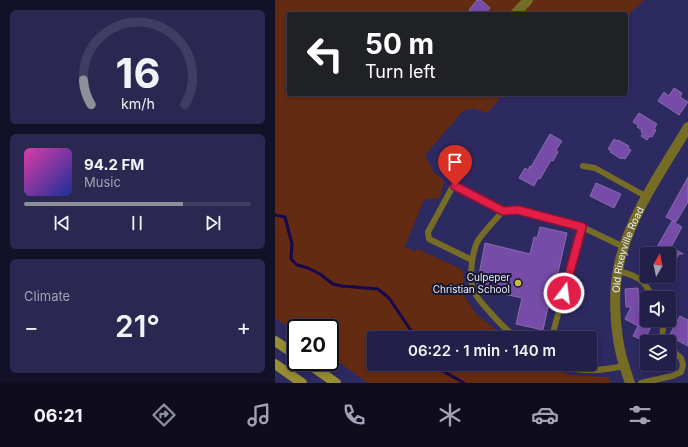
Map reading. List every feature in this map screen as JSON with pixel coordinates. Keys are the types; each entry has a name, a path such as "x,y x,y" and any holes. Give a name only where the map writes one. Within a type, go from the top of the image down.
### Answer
{"main road":[{"path":"275,341 287,349"},
{"path":"275,364 302,383"},
{"path":"319,371 336,383"}],"street":[{"path":"517,12 528,0"},
{"name":"Old Rixeyville Road","path":"630,383 618,340 616,323 615,298 618,271 624,247 636,218 688,127"}],"lane":[{"path":"583,166 595,168 647,197"},
{"path":"472,260 429,239 428,235 428,232 452,188 455,186 503,211 518,210 582,227 624,247"},
{"path":"503,211 479,240 472,260 470,276 471,287 477,298 509,331"},
{"path":"554,331 582,227"},
{"path":"618,271 638,278 647,286 650,291"},
{"path":"641,383 672,376 681,372 683,364 681,358 676,354"},
{"path":"597,370 625,366"}],"shaded area":[{"path":"275,0 644,0 628,15 628,12 287,12 287,96 502,96 487,113 474,108 463,111 425,155 434,173 444,180 440,198 424,200 404,248 409,248 414,251 418,249 461,269 464,276 463,294 476,314 497,331 367,331 367,371 562,371 570,375 608,377 611,383 368,383 339,362 339,319 287,319 287,326 275,318"}],"building":[{"path":"477,0 481,0 490,8 487,12 472,12 469,10"},
{"path":"674,88 682,93 680,97 688,102 679,115 658,101 664,92 669,96"},
{"path":"639,113 657,124 654,129 656,130 652,137 650,136 647,140 641,136 643,133 641,132 642,130 633,122"},
{"path":"550,134 562,141 556,150 558,152 553,161 551,160 534,186 519,178 525,168 528,170 530,166 531,167"},
{"path":"614,139 629,146 628,148 631,150 625,159 621,159 608,149"},
{"path":"688,177 688,202 676,222 666,217"},
{"path":"596,183 621,194 614,208 590,196"},
{"path":"672,221 682,227 671,247 657,247"},
{"name":"Culpeper Christian School","path":"540,227 567,233 557,277 559,278 556,290 552,289 543,330 516,324 522,298 477,288 485,243 530,254 534,237 537,238"},
{"path":"676,250 683,254 679,254 676,259"},
{"path":"638,288 640,327 651,327 647,335 640,335 640,339 633,336 638,326 625,319 631,307 626,307 625,289"},
{"path":"680,316 688,320 688,346 676,340 676,335 670,335 674,327 676,327 676,323"}],"waterway":[{"path":"275,215 285,217 292,244 291,259 297,265 308,268 320,274 333,284 378,289 389,298 411,331"},
{"path":"443,371 464,383"}],"place":[{"name":"Culpeper Christian School","path":"518,283"}],"route":[{"path":"455,186 503,211 511,209 518,210 582,227 564,293"}]}
